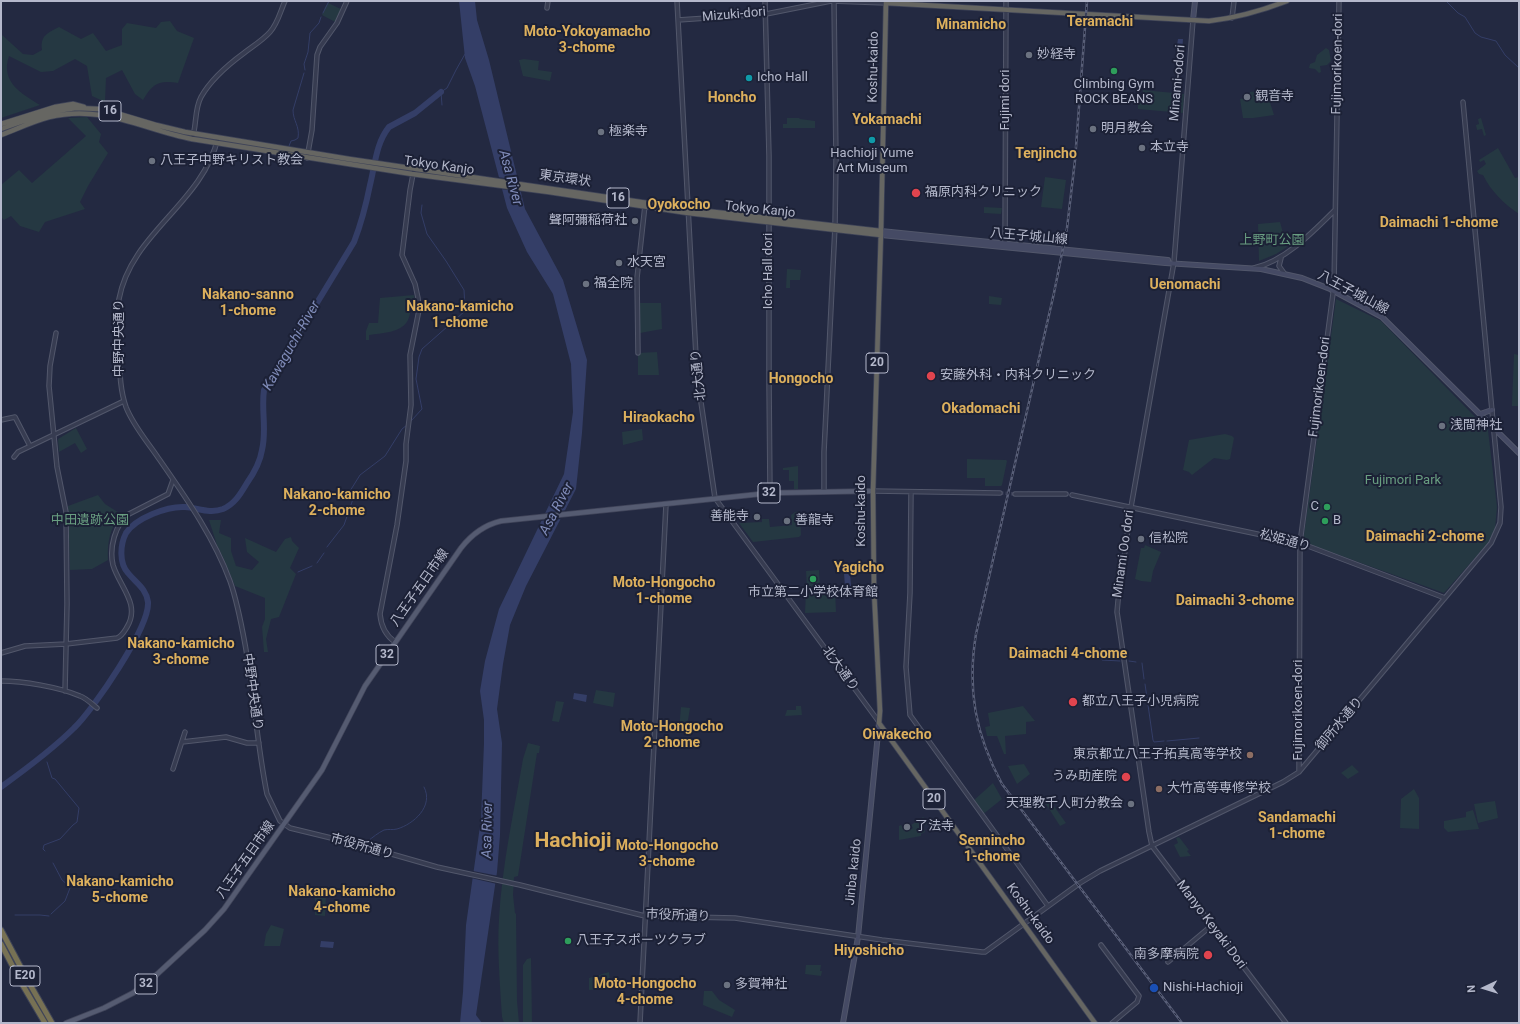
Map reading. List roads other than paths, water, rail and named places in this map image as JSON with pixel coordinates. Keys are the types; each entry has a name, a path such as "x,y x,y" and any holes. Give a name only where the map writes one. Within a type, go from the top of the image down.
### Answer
{"highway":[{"path":"886,2 1209,21 1254,13 1287,1"},
{"name":"Koshu-kaido","path":"886,2 881,233 872,491 874,587 880,711 879,723 1095,1023"},
{"path":"2,124 43,110 68,105 75,104 88,108"},
{"name":"Tokyo Kanjo","path":"1,130 52,112 88,108 116,112 156,125 194,134 308,152 412,174 487,181"},
{"name":"Tokyo Kanjo","path":"1,135 49,117 84,112 114,116 166,134 192,140 306,158 368,165"},
{"name":"Tokyo Kanjo","path":"380,167 414,169 688,211 881,233"},
{"name":"E20","path":"1,930 49,1022"},
{"name":"E20","path":"1,944 22,984 49,1022"}],"main road":[{"name":"Minami-odori","path":"1193,20 1195,1"},
{"name":"八王子城山線","path":"881,233 1005,246 1250,268 1284,273 1302,278 1333,291 1386,320 1519,453"},
{"path":"1480,414 1492,410"},
{"name":"八王子五日市線","path":"66,1023 121,1000 133,993 153,978 205,930 224,909 324,767 360,694 395,642 469,539 482,529 492,524 521,519 715,498 770,493 872,491"},
{"name":"Jinba kaido","path":"843,1023 858,937 879,723"}],"street":[{"path":"192,140 201,96 231,63 266,37 277,22 285,1"},
{"path":"306,158 312,130 317,55 320,47 337,23 346,1"},
{"path":"548,1 548,8"},
{"name":"北大通り","path":"677,1 697,375 715,498 879,723"},
{"name":"Icho Hall dori","path":"765,1 769,220 768,380 770,493"},
{"path":"824,492 829,331 835,228 836,148 834,1"},
{"name":"Mizuki-dori","path":"678,20 766,14 834,1 886,2"},
{"name":"Fujimi dori","path":"1005,246 1006,1"},
{"path":"1232,18 1234,1"},
{"name":"Fujimorikoen-dori","path":"1299,772 1300,543 1333,291 1340,28 1339,1"},
{"name":"Minami-odori","path":"1174,262 1193,20"},
{"name":"御所水通り","path":"1024,924 1080,883 1100,871 1283,782 1299,772 1488,548 1498,530 1500,507 1463,102"},
{"name":"中野中央通り","path":"218,138 217,144 204,174 195,187 140,250 124,278 118,299 120,378 127,409 141,433 188,501 218,554 230,581 237,603 248,660 259,743 268,794 274,811 284,825"},
{"path":"395,642 387,635 382,626 380,608 397,525 406,461 406,444 411,405 410,355 418,319 419,305 415,284 404,261 402,252 412,174 414,169"},
{"path":"638,353 637,278 646,205"},
{"path":"1250,268 1272,262 1281,257 1335,210"},
{"path":"1281,257 1279,266 1284,273"},
{"name":"Minami Oo dori","path":"1152,846 1117,612 1131,507 1174,262"},
{"path":"1267,270 1272,262"},
{"path":"56,333 49,381 58,467 66,512 65,691"},
{"path":"14,456 18,452 30,446 124,401"},
{"path":"1,420 16,417 30,446"},
{"path":"1,653 22,646 66,644 117,638 123,634 131,620 132,615 129,599 124,585 119,580 113,565 113,551 118,528 121,521 129,514 168,494 173,480"},
{"path":"872,491 1000,493"},
{"path":"911,492 910,593 906,667 910,715 1048,906"},
{"path":"1015,494 1066,494"},
{"name":"松姫通り","path":"1072,495 1300,543 1445,598"},
{"path":"640,1023 666,504"},
{"path":"1,681 24,682 65,691 80,696 97,708"},
{"path":"173,769 186,732"},
{"path":"182,742 226,737 247,743 259,743"},
{"name":"市役所通り","path":"284,825 290,828 360,845 438,867 520,885 645,916 735,918 858,937 982,952 985,952 1024,924"},
{"name":"Manyo Keyaki Dori","path":"1152,846 1211,926 1286,1023"},
{"path":"1168,962 1211,926"},
{"path":"1101,945 1139,996 1137,1002 1112,1023"}],"water":[{"name":"Asa River","path":"459,1 475,1 477,20 489,60 525,209 563,280 587,360 582,433 576,489 526,586 510,625 503,664 497,709 502,743 500,835 497,872 476,1015 482,1023 460,1023 466,925 481,819 484,720 480,691 485,661 499,609 564,474 573,412 571,364 553,294 527,252 507,208 475,86 465,58"},
{"path":"1178,39 1183,39 1182,52 1176,52"},
{"path":"844,573 850,573 851,586 845,587"},
{"path":"574,693 587,695 586,702 573,699"},
{"path":"321,941 334,942 333,948 320,947"}],"waterway":[{"path":"323,13 329,1"},
{"path":"1446,1 1458,13 1465,17 1475,33 1481,37 1496,41 1505,55 1519,68"},
{"path":"305,70 304,64 308,52 310,33 319,23 321,17"},
{"name":"Kawaguchi-River","path":"442,105 441,92 447,88 465,54"},
{"path":"289,146 291,141 298,138 298,130 293,110 304,73"},
{"name":"Kawaguchi-River","path":"1,787 48,752 83,718 119,668 140,630 146,614 148,602 143,589 128,573 123,564 121,554 126,533 137,522 161,511 178,507 213,511 223,509 237,498 252,475 260,459 263,442 264,390 354,242 363,214 376,154 381,140 389,127 415,113 441,92"},
{"path":"411,421 422,409 416,379 419,357 422,349 465,311 464,290 427,234 421,213 422,205"},
{"path":"327,547 344,525 353,499 350,491 360,475 385,456 402,429 407,425"},
{"path":"317,563 324,553"},
{"path":"298,572 312,566"},
{"path":"1100,648 1102,660 1120,661"},
{"path":"1129,661 1136,662"},
{"path":"1142,663 1144,679"},
{"path":"1145,684 1153,740 1154,742 1164,741"},
{"path":"1167,741 1199,738"},
{"path":"45,851 43,849 44,845 60,839 77,822 79,808 55,779 52,778 47,762"},
{"path":"368,841 384,830 403,827 416,819 421,813 426,801 424,787"},
{"path":"53,863 62,880 69,886"},
{"path":"51,914 65,901 70,888"},
{"path":"15,915 49,916"}],"tunnel":[{"path":"1000,493 1015,494"}],"railway":[{"path":"1087,1 1075,160 1067,228 1054,293 976,634 973,654 973,692 985,747 1002,784 1182,1023"}],"place":[{"name":"妙経寺","path":"1029,55"},
{"name":"Climbing Gym ROCK BEANS","path":"1114,71"},
{"name":"Icho Hall","path":"749,78"},
{"name":"観音寺","path":"1247,97"},
{"name":"明月教会","path":"1093,129"},
{"name":"極楽寺","path":"601,132"},
{"name":"Hachioji Yume Art Museum","path":"872,140"},
{"name":"本立寺","path":"1142,148"},
{"name":"八王子中野キリスト教会","path":"152,161"},
{"name":"福原内科クリニック","path":"916,193"},
{"name":"聲阿彌稲荷社","path":"635,221"},
{"name":"水天宮","path":"619,263"},
{"name":"福全院","path":"586,284"},
{"name":"安藤外科・内科クリニック","path":"931,376"},
{"name":"浅間神社","path":"1442,426"},
{"name":"C","path":"1327,507"},
{"name":"善能寺","path":"757,517"},
{"name":"善龍寺","path":"787,521"},
{"name":"B","path":"1325,521"},
{"name":"信松院","path":"1141,539"},
{"name":"市立第二小学校体育館","path":"813,579"},
{"name":"都立八王子小児病院","path":"1073,702"},
{"name":"東京都立八王子拓真高等学校","path":"1250,755"},
{"name":"うみ助産院","path":"1126,777"},
{"name":"大竹高等専修学校","path":"1159,789"},
{"name":"天理教千人町分教会","path":"1131,804"},
{"name":"了法寺","path":"907,827"},
{"name":"八王子スポーツクラブ","path":"568,941"},
{"name":"南多摩病院","path":"1208,955"},
{"name":"多賀神社","path":"727,985"},
{"name":"Nishi-Hachioji","path":"1154,988"}],"district":[{"name":"Teramachi","path":"1100,22"},
{"name":"Minamicho","path":"971,25"},
{"name":"Moto-Yokoyamacho 3-chome","path":"587,40"},
{"name":"Honcho","path":"732,98"},
{"name":"Yokamachi","path":"887,120"},
{"name":"Tenjincho","path":"1046,154"},
{"name":"Oyokocho","path":"679,205"},
{"name":"Daimachi 1-chome","path":"1439,223"},
{"name":"Uenomachi","path":"1185,285"},
{"name":"Nakano-sanno 1-chome","path":"248,304"},
{"name":"Nakano-kamicho 1-chome","path":"460,316"},
{"name":"Hongocho","path":"801,379"},
{"name":"Okadomachi","path":"981,409"},
{"name":"Hiraokacho","path":"659,418"},
{"name":"Nakano-kamicho 2-chome","path":"337,504"},
{"name":"Daimachi 2-chome","path":"1425,537"},
{"name":"Yagicho","path":"859,568"},
{"name":"Moto-Hongocho 1-chome","path":"664,592"},
{"name":"Daimachi 3-chome","path":"1235,601"},
{"name":"Nakano-kamicho 3-chome","path":"181,652"},
{"name":"Daimachi 4-chome","path":"1068,654"},
{"name":"Oiwakecho","path":"897,735"},
{"name":"Moto-Hongocho 2-chome","path":"672,736"},
{"name":"Sandamachi 1-chome","path":"1297,826"},
{"name":"Hachioji","path":"573,842"},
{"name":"Sennincho 1-chome","path":"992,850"},
{"name":"Moto-Hongocho 3-chome","path":"667,854"},
{"name":"Nakano-kamicho 5-chome","path":"120,890"},
{"name":"Nakano-kamicho 4-chome","path":"342,900"},
{"name":"Hiyoshicho","path":"869,951"},
{"name":"Moto-Hongocho 4-chome","path":"645,992"}],"park label":[{"name":"上野町公園","path":"1272,241"},
{"name":"Fujimori Park","path":"1403,481"},
{"name":"中田遺跡公園","path":"90,521"}]}
